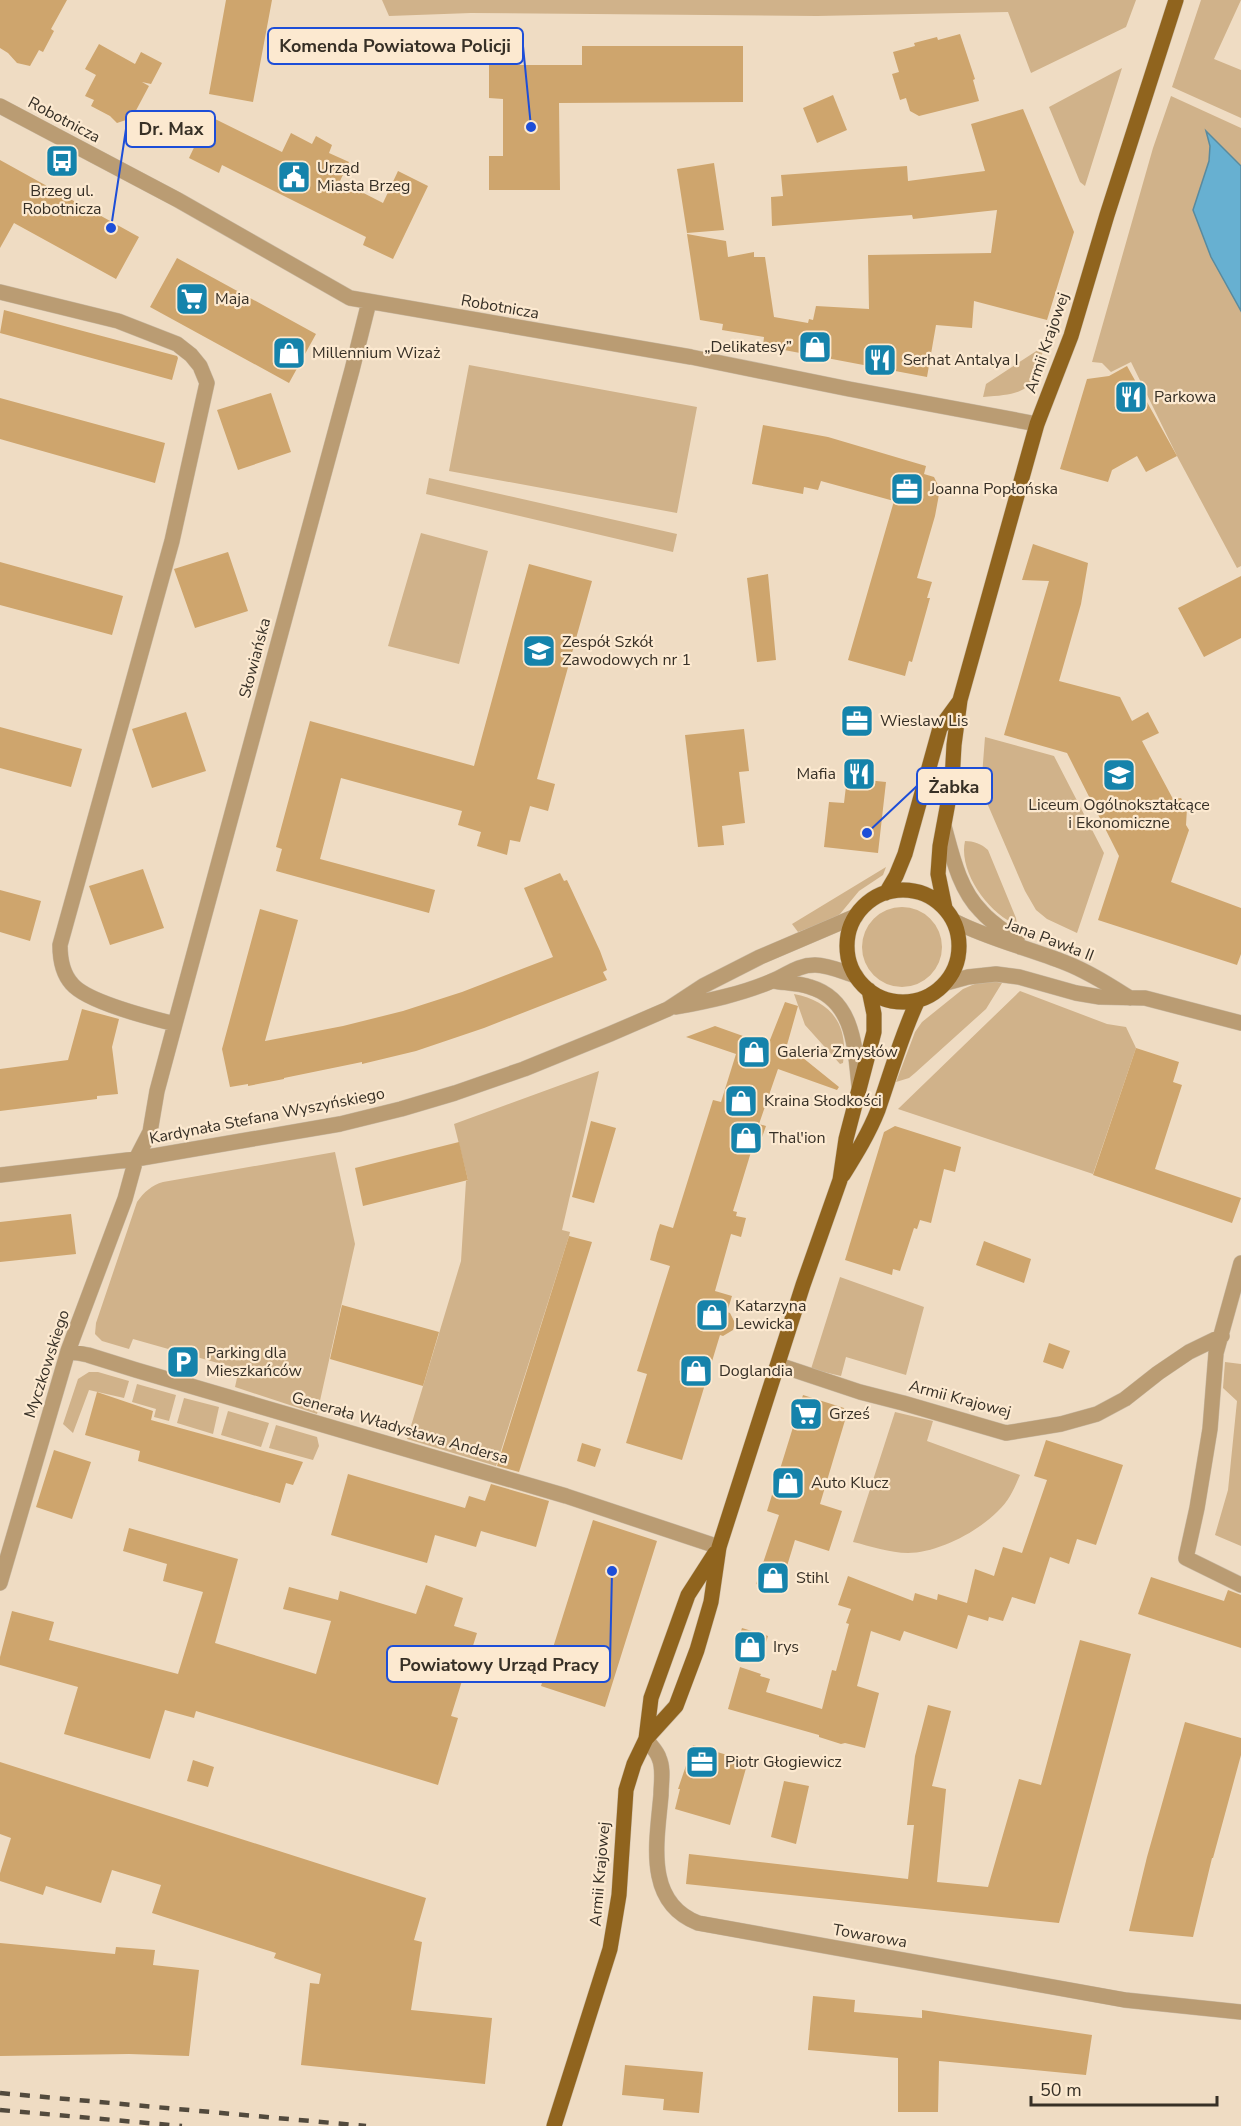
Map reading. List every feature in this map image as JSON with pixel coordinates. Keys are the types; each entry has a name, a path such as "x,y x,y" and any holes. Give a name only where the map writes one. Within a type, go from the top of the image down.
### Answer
{"main road":[{"name":"Armii Krajowej","path":"949,914 938,874 940,846 952,781 960,700 1037,424 1071,336 1176,0"},
{"name":"Armii Krajowej","path":"886,893 905,854 940,728 960,700"},
{"path":"902,890 918,891 933,898 949,914 958,933 960,946 958,960 946,983 938,991 918,1000 892,1001 868,990 856,976 849,962 847,946 849,930 856,916 869,902 886,893 902,890"},
{"name":"Armii Krajowej","path":"555,2121 610,1949 619,1895 626,1790 634,1764 646,1739 676,1706 697,1650 711,1602 719,1547 803,1286 840,1180 846,1139 874,1032 874,1014 868,990"},
{"name":"Armii Krajowej","path":"840,1180 859,1150 877,1110 896,1052 918,1000"},
{"name":"Armii Krajowej","path":"646,1739 651,1698 688,1595 719,1547"}],"street":[{"name":"Robotnicza","path":"0,106 178,200 350,298 691,357 1037,424"},
{"path":"0,292 118,321 177,344 201,366 207,383 172,541 60,945 60,958 66,976 80,992 137,1015 175,1024"},
{"name":"Słowiańska","path":"136,1159 150,1132 157,1091 369,302"},
{"path":"944,826 954,862 970,898 999,928 1029,949"},
{"name":"Jana Pawła II","path":"949,914 978,933 1029,949 1099,978 1130,998"},
{"name":"Kardynała Stefana Wyszyńskiego","path":"0,1175 136,1159 340,1124 455,1093 524,1069 668,1009 703,986 742,966 856,916"},
{"name":"Kardynała Stefana Wyszyńskiego","path":"668,1009 703,1002 773,981 797,967 815,965 830,967 856,976"},
{"name":"Jana Pawła II","path":"946,983 968,977 996,974 1019,977 1092,996 1145,998 1241,1023"},
{"path":"773,981 810,987 824,993 840,1007 854,1040 860,1088"},
{"name":"Myczkowskiego","path":"0,1583 68,1351 125,1199 136,1159"},
{"path":"1241,1263 1216,1353 1209,1429 1197,1508 1186,1558 1241,1585"},
{"name":"Armii Krajowej","path":"778,1365 860,1392 1006,1433 1061,1424 1096,1414 1125,1399 1158,1372 1189,1352 1222,1336"},
{"name":"Generała Władysława Andersa","path":"68,1351 88,1354 531,1485 719,1547"},
{"name":"Towarowa","path":"646,1739 659,1757 662,1774 656,1854 660,1879 663,1892 671,1905 683,1917 698,1923 1125,2000 1241,2012"}],"shaded area":[{"path":"382,0 1136,0 1126,27 1031,73 1008,12 817,16 471,13 389,16"},
{"path":"1201,0 1241,0 1214,59 1241,70 1241,118 1172,87"},
{"path":"1122,68 1085,186 1080,182 1049,107"},
{"path":"1171,96 1241,128 1241,566 1237,568 1177,456 1131,362 1111,372 1102,363 1092,362 1153,148"},
{"path":"1044,346 1036,373 1026,387 1010,394 983,397 986,384"},
{"path":"469,365 697,407 677,513 449,471"},
{"path":"429,478 677,534 673,552 426,494"},
{"path":"421,533 488,551 459,664 388,646"},
{"path":"985,737 1054,756 1104,853 1077,933 1047,919 1036,910 1025,891 981,789"},
{"path":"965,841 977,843 988,850 1017,925 996,912 978,890 966,866"},
{"path":"886,867 883,875 859,891 840,914 830,921 798,932 792,924"},
{"path":"902,907 917,910 930,919 939,932 942,947 939,962 930,975 917,984 902,987 887,984 874,975 865,962 862,947 865,932 874,919 887,910"},
{"path":"993,981 1002,983 986,1009 909,1078 896,1082 915,1032 922,1022 963,989 977,983"},
{"path":"1020,991 1107,1024 1126,1027 1136,1048 1093,1174 898,1109"},
{"path":"794,994 818,1002 835,1017 843,1037 843,1063 840,1064 805,1025"},
{"path":"599,1071 562,1230 570,1232 569,1236 496,1466 407,1439 461,1261 466,1181 468,1180 454,1124"},
{"path":"335,1152 355,1244 317,1414 235,1387 239,1369 133,1339 129,1349 102,1341 95,1334 96,1323 137,1202 148,1189 163,1182"},
{"path":"840,1277 924,1307 906,1375 846,1357 841,1376 811,1369"},
{"path":"1225,1362 1241,1364 1241,1546 1215,1535 1228,1490 1237,1401 1223,1388"},
{"path":"89,1372 98,1372 129,1381 124,1398 89,1390 73,1433 63,1424 78,1379"},
{"path":"137,1384 176,1395 169,1421 154,1417 156,1409 132,1402"},
{"path":"184,1398 219,1407 213,1434 177,1423"},
{"path":"228,1411 269,1423 261,1447 221,1435"},
{"path":"895,1412 933,1421 927,1441 1020,1475 1002,1507 979,1527 965,1535 950,1543 921,1552 894,1552 853,1542"},
{"path":"276,1425 317,1437 319,1446 313,1460 269,1448"}],"water":[{"path":"1206,131 1241,166 1241,311 1211,257 1193,210 1209,161 1210,146"}],"building":[{"path":"0,0 67,0 51,29 54,31 43,52 39,50 30,66 17,63 0,48"},
{"path":"226,0 272,0 253,102 209,94"},
{"path":"960,34 975,79 973,80 979,101 919,116 910,111 906,98 900,100 892,74 899,72 893,52 915,46 914,43"},
{"path":"99,44 135,64 141,52 162,63 151,84 142,82 149,86 132,118 117,123 110,116 91,106 94,100 85,96 96,75 85,69"},
{"path":"582,46 743,46 743,102 559,103 560,190 489,190 489,156 503,156 503,99 489,98 489,65 582,65"},
{"path":"833,95 847,130 817,143 803,108"},
{"path":"1023,109 1074,232 1047,320 974,301 972,328 936,325 927,377 763,346 764,337 722,330 723,324 700,320 687,234 726,241 728,257 754,252 754,257 765,257 774,317 808,323 809,319 813,320 816,306 869,309 868,255 991,253 997,210 913,219 912,215 772,226 771,197 783,196 781,175 907,166 908,181 985,171 971,124"},
{"name":"Urząd Miasta Brzeg","path":"209,116 282,152 291,133 312,144 316,136 332,145 329,153 349,162 340,181 383,203 398,171 428,186 393,259 363,245 366,237 222,165 219,173 189,158"},
{"path":"0,160 139,237 116,279 14,223 0,248"},
{"path":"714,163 724,230 687,233 677,169"},
{"path":"177,258 316,334 289,383 150,307"},
{"path":"4,310 177,356 172,380 0,333"},
{"path":"1127,366 1177,456 1146,472 1137,456 1112,470 1108,482 1060,469 1087,379 1109,376"},
{"path":"271,393 291,452 238,470 217,410"},
{"path":"0,398 165,443 155,483 0,439"},
{"path":"763,425 828,437 926,466 924,474 934,477 940,489 935,516 917,578 932,582 927,598 930,598 912,662 909,661 905,676 848,660 894,501 821,481 818,490 804,487 803,494 752,484"},
{"name":"Liceum Ogólnokształcące i Ekonomiczne","path":"1033,544 1088,563 1081,604 1059,681 1120,697 1132,721 1148,712 1159,733 1142,741 1173,799 1181,798 1187,808 1186,825 1189,830 1171,882 1241,908 1241,954 1237,965 1098,920 1119,856 1067,753 1004,735 1049,581 1022,580"},
{"path":"228,552 248,611 195,628 174,569"},
{"path":"0,562 123,596 112,635 0,605"},
{"name":"Zespół Szkół Zawodowych nr 1","path":"529,564 592,581 537,779 555,784 548,811 530,806 520,842 510,840 507,855 477,846 481,832 458,825 462,811 341,778 320,859 435,890 429,913 276,871 282,849 276,847 310,721 474,766"},
{"path":"768,574 776,660 757,662 747,578"},
{"path":"1241,576 1241,638 1204,657 1178,608"},
{"path":"186,712 206,771 152,788 132,729"},
{"path":"0,727 82,749 71,787 0,768"},
{"path":"744,729 749,771 739,772 745,823 722,826 724,845 698,847 685,735"},
{"path":"847,778 886,782 878,853 824,847 829,802 844,803"},
{"path":"143,869 164,928 110,945 89,886"},
{"path":"560,873 564,881 567,880 600,951 607,970 603,972 607,980 484,1028 416,1051 362,1064 362,1062 248,1086 248,1084 230,1087 222,1049 260,909 298,920 265,1041 343,1026 403,1011 462,992 553,957 524,888"},
{"path":"0,890 41,901 30,941 0,932"},
{"path":"785,1002 798,1006 787,1045 839,1087 837,1090 778,1069 759,1124 766,1126 756,1154 751,1152 733,1211 737,1212 736,1216 746,1218 741,1237 731,1234 715,1291 732,1296 727,1312 730,1313 735,1323 733,1330 723,1336 720,1335 682,1460 626,1443 647,1374 637,1371 670,1266 650,1260 657,1233 660,1224 673,1228 713,1100 721,1102 736,1054 686,1037 715,1026 768,1045"},
{"path":"82,1009 119,1019 112,1047 118,1094 97,1096 97,1099 0,1111 0,1069 68,1060"},
{"path":"1136,1048 1179,1062 1173,1082 1182,1085 1155,1169 1241,1198 1232,1223 1093,1175"},
{"path":"591,1121 616,1128 594,1203 572,1197"},
{"path":"895,1126 961,1147 955,1172 944,1169 931,1223 920,1220 917,1229 914,1228 900,1271 893,1269 892,1275 845,1260 884,1132"},
{"path":"459,1142 468,1180 363,1206 355,1168"},
{"path":"71,1214 76,1254 0,1262 0,1222"},
{"path":"569,1236 592,1242 519,1472 497,1466"},
{"path":"984,1241 1031,1259 1024,1283 976,1265"},
{"path":"342,1305 439,1332 423,1386 330,1359"},
{"path":"1049,1343 1070,1351 1063,1369 1043,1362"},
{"path":"97,1392 153,1411 151,1420 303,1462 293,1485 286,1483 280,1503 138,1461 140,1451 85,1435"},
{"path":"803,1395 844,1408 846,1417 820,1504 842,1511 829,1551 795,1540 779,1592 756,1584 779,1515 767,1511"},
{"path":"1046,1440 1123,1465 1096,1545 1077,1539 1069,1564 1050,1557 1035,1604 1012,1597 1003,1621 989,1617 988,1621 968,1615 957,1649 904,1631 900,1641 871,1631 857,1686 879,1693 865,1748 841,1744 819,1737 819,1735 728,1709 740,1667 770,1679 766,1692 822,1709 832,1670 836,1671 849,1624 846,1623 851,1609 838,1605 848,1576 913,1601 915,1593 937,1600 938,1594 967,1603 975,1569 994,1576 1003,1547 1022,1553 1047,1480 1034,1476"},
{"path":"582,1443 601,1449 595,1467 577,1461"},
{"path":"54,1450 91,1462 72,1519 36,1507"},
{"path":"348,1474 465,1508 469,1496 485,1501 491,1484 549,1501 536,1547 481,1531 476,1547 435,1535 427,1563 331,1535"},
{"path":"593,1520 657,1541 605,1707 541,1686"},
{"path":"129,1528 238,1559 215,1643 316,1674 331,1621 283,1609 289,1587 338,1600 340,1591 416,1614 426,1585 463,1598 454,1626 477,1633 451,1716 458,1718 438,1785 196,1711 194,1718 165,1710 150,1759 64,1734 78,1687 0,1665 12,1611 54,1622 49,1640 178,1674 203,1592 163,1581 167,1564 123,1551"},
{"path":"1151,1577 1224,1601 1228,1590 1241,1595 1241,1648 1138,1614"},
{"name":"Irys","path":"742,1628 768,1636 760,1661 734,1652"},
{"path":"1080,1640 1131,1654 1059,1923 686,1884 689,1854 908,1879 914,1825 907,1825 915,1756 928,1705 951,1711 932,1786 946,1789 937,1882 988,1887 1019,1779 1041,1785"},
{"path":"1185,1722 1241,1738 1241,1755 1193,1937 1129,1931 1147,1857"},
{"path":"693,1745 748,1761 730,1825 675,1809 680,1789 678,1789"},
{"path":"193,1760 214,1767 208,1787 187,1781"},
{"path":"0,1762 426,1898 414,1940 422,1942 411,2010 492,2018 485,2084 301,2065 310,1983 319,1984 321,1974 274,1958 276,1953 152,1913 161,1885 112,1870 101,1903 46,1886 43,1895 0,1881 0,1873 11,1838 0,1834"},
{"path":"784,1781 809,1786 796,1844 771,1837"},
{"path":"0,1943 115,1954 116,1947 155,1950 153,1965 199,1970 189,2056 129,2054 0,2056"},
{"path":"813,1996 855,2000 854,2012 922,2018 922,2010 1092,2035 1086,2075 939,2061 938,2112 898,2112 898,2058 808,2050"},
{"path":"625,2065 703,2072 699,2113 663,2110 664,2099 622,2095"}],"railway":[{"path":"0,2093 366,2126"},
{"path":"0,2110 182,2126"}],"place":[{"name":"Komenda Powiatowa Policji","path":"531,127"},
{"name":"Brzeg ul. Robotnicza","path":"62,161"},
{"name":"Urząd Miasta Brzeg","path":"294,177"},
{"name":"Dr. Max","path":"111,228"},
{"name":"Maja","path":"192,299"},
{"name":"„Delikatesy”","path":"815,347"},
{"name":"Millennium Wizaż","path":"289,353"},
{"name":"Serhat Antalya I","path":"880,360"},
{"name":"Parkowa","path":"1131,397"},
{"name":"Joanna Popłońska","path":"907,489"},
{"name":"Zespół Szkół Zawodowych nr 1","path":"539,651"},
{"name":"Wieslaw Lis","path":"857,721"},
{"name":"Mafia","path":"859,774"},
{"name":"Liceum Ogólnokształcące i Ekonomiczne","path":"1119,775"},
{"name":"Żabka","path":"867,833"},
{"name":"Galeria Zmysłów","path":"754,1052"},
{"name":"Kraina Słodkości","path":"741,1101"},
{"name":"Thal'ion","path":"746,1138"},
{"name":"Katarzyna Lewicka","path":"712,1315"},
{"name":"Parking dla Mieszkańców","path":"183,1362"},
{"name":"Doglandia","path":"696,1371"},
{"name":"Grześ","path":"806,1414"},
{"name":"Auto Klucz","path":"788,1483"},
{"name":"Powiatowy Urząd Pracy","path":"612,1571"},
{"name":"Stihl","path":"773,1578"},
{"name":"Irys","path":"750,1647"},
{"name":"Piotr Głogiewicz","path":"702,1762"}]}
